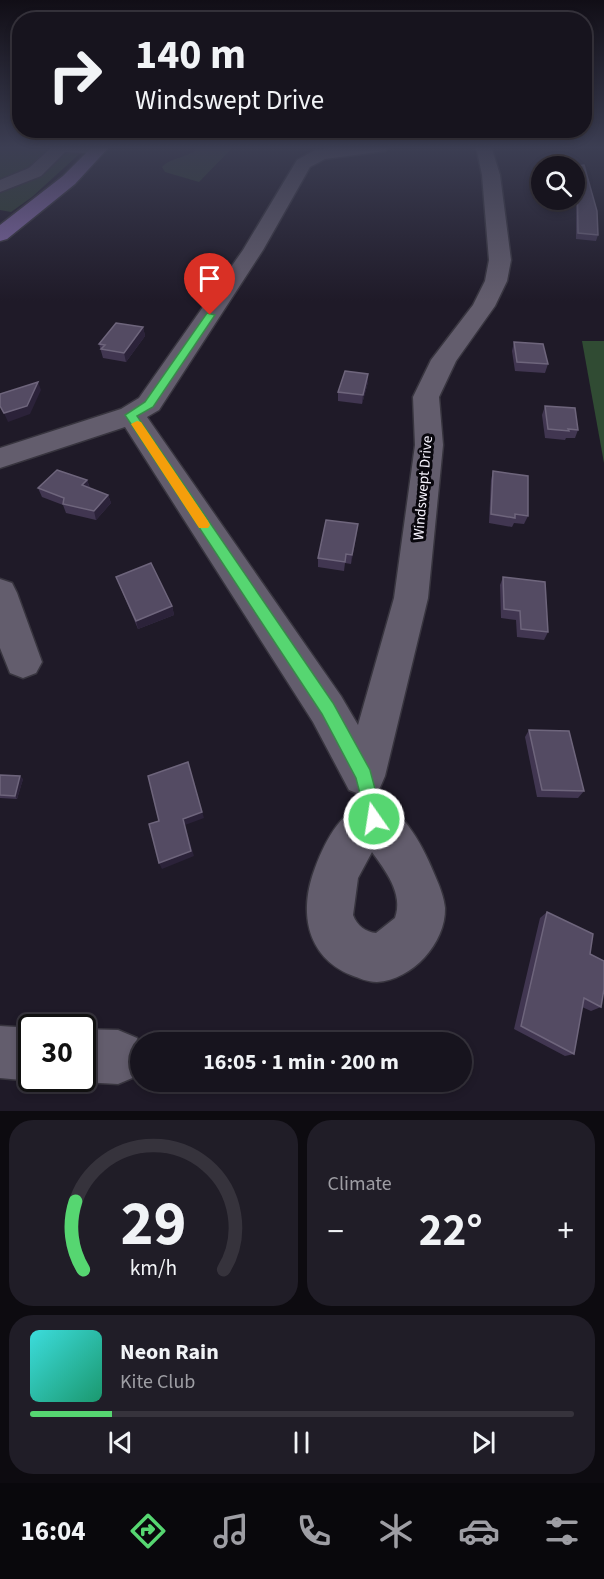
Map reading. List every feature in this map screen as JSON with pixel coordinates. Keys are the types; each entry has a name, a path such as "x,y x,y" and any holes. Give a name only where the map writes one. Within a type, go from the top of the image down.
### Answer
{"main road":[{"path":"1,234 47,198"}],"street":[{"path":"0,458 131,415 149,404 253,250 283,198"},
{"name":"Windswept Drive","path":"364,776 411,598 429,445 426,397 444,360 484,306 496,281 500,260 493,198"},
{"name":"Windswept Drive","path":"131,415 327,709 364,776 374,819"},
{"path":"0,593 23,662"},
{"path":"0,1052 18,1053"}],"green space":[{"path":"0,198 31,198 11,212 0,210"},
{"path":"582,341 604,341 604,463"}],"building":[{"path":"585,198 593,198 597,211 598,235 578,233 578,210 585,210"},
{"path":"116,323 143,327 124,353 101,349 105,345 99,344"},
{"path":"514,342 543,344 548,364 517,362"},
{"path":"345,371 368,374 363,395 338,392"},
{"path":"38,382 27,406 4,413 0,406 0,394"},
{"path":"545,406 575,408 578,430 548,429"},
{"path":"57,470 87,480 82,485 108,495 94,511 63,504 64,498 38,488"},
{"path":"493,471 528,476 528,516 515,514 515,518 491,514"},
{"path":"326,520 358,524 352,555 346,554 345,562 318,558"},
{"path":"151,563 172,606 136,621 116,577"},
{"path":"503,577 545,582 548,632 521,629 520,611 504,609"},
{"path":"529,730 569,731 584,791 542,790"},
{"path":"188,762 202,812 183,819 191,851 159,863 149,824 159,821 148,776"},
{"path":"0,775 20,776 15,796 0,795"},
{"path":"547,912 593,934 590,954 604,961 604,989 601,1007 584,998 574,1054 521,1026"}],"slow traffic":[{"path":"137,424 204,525"}],"route":[{"path":"210,315 149,404 131,415 327,709 364,776 374,819"}]}
